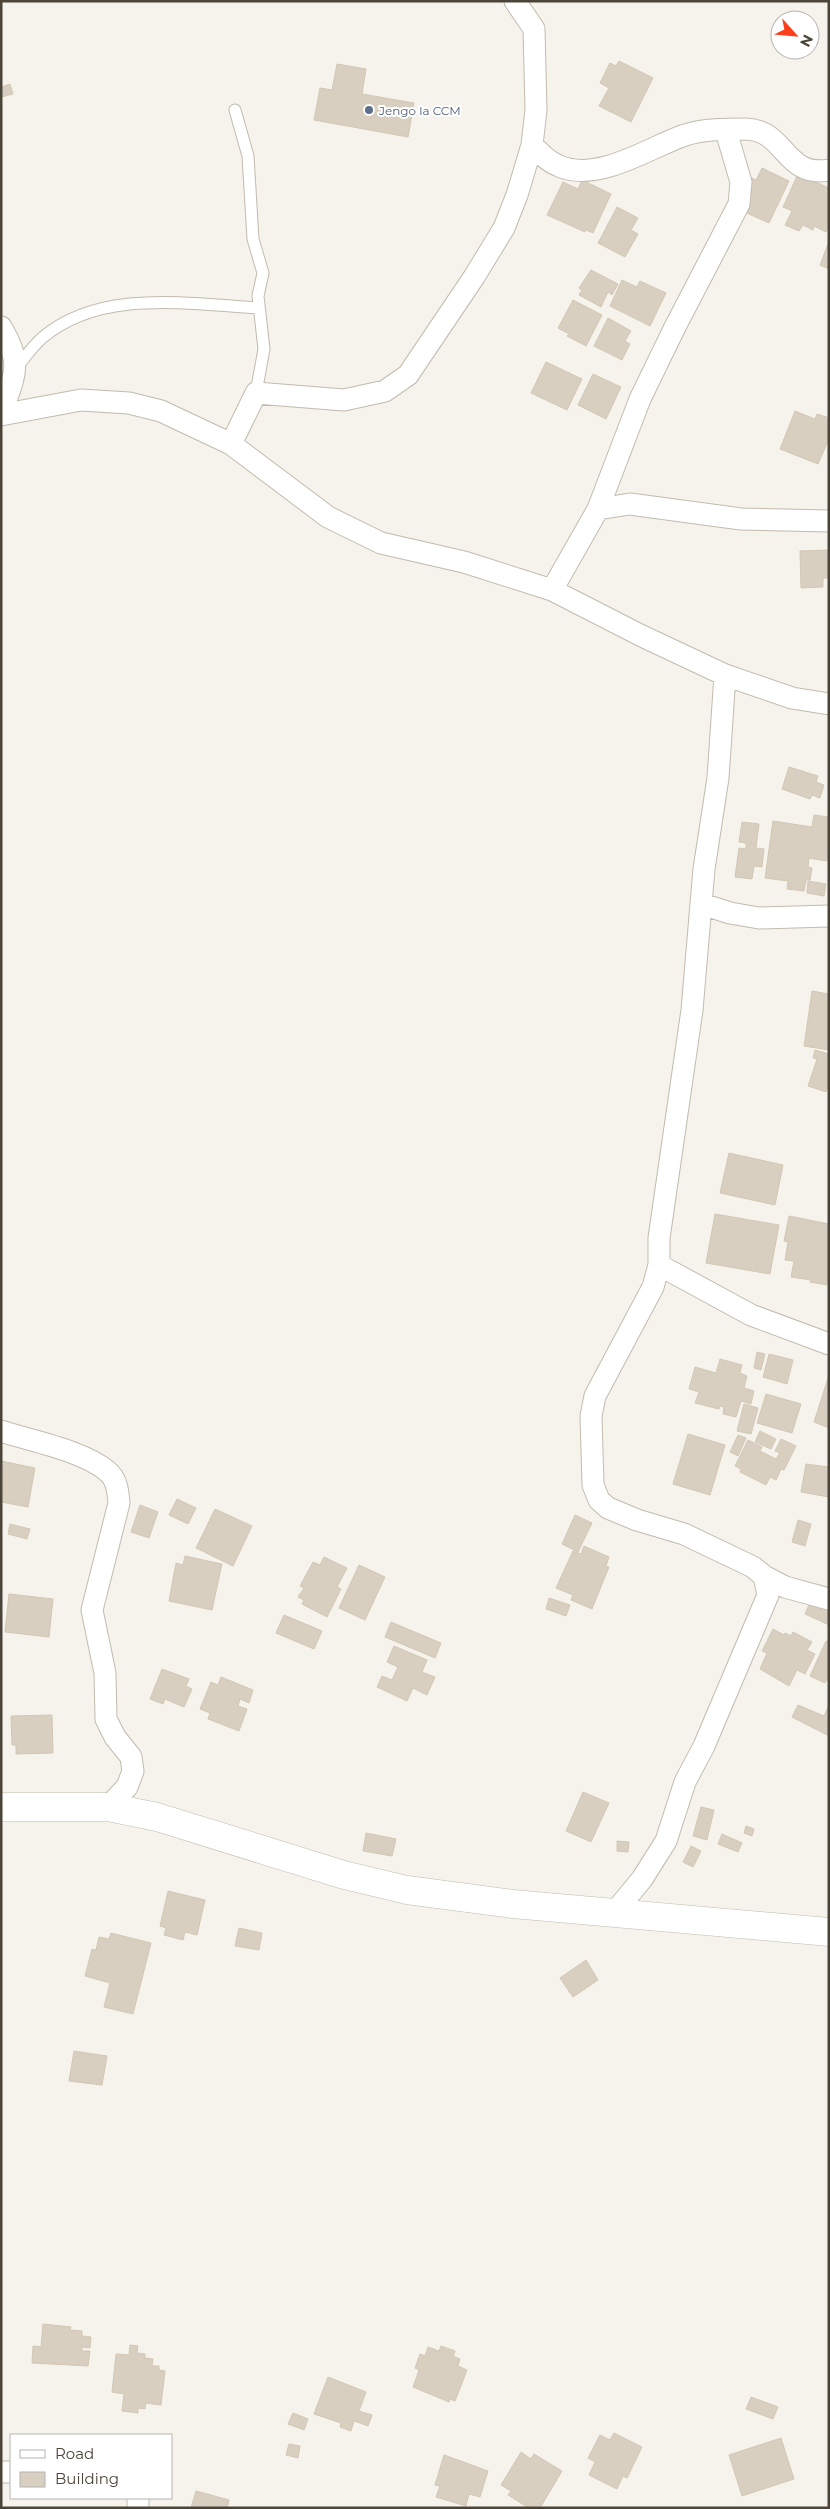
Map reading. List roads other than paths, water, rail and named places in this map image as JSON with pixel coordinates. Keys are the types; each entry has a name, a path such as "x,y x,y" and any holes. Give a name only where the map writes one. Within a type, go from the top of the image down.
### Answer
{"street":[{"path":"232,444 256,393 344,400 386,391 408,375 474,277 504,228 517,196 532,146 536,110 534,29 515,1"},
{"path":"532,146 544,158 559,167 577,170 595,168 637,158 684,136 701,131 746,129 766,133 791,161 801,168 812,172 829,170"},
{"path":"552,590 598,510 640,399 739,204 741,182 726,130"},
{"path":"1,327 10,342 17,367 1,415 81,400 129,403 161,411 232,444 328,517 381,543 464,562 552,590 642,636 725,674 792,698 829,704"},
{"path":"598,510 630,504 741,519 827,518"},
{"path":"725,674 718,778 704,869 692,1010 659,1238 659,1266 654,1287 595,1396 591,1416 593,1485 599,1500 608,1508 637,1520 684,1534 717,1548 785,1587 829,1599"},
{"path":"702,904 730,913 759,918 829,916"},
{"path":"659,1266 751,1315 829,1344"},
{"path":"1,1431 87,1458 108,1472 118,1486 119,1503 92,1610 105,1673 106,1719 115,1737 130,1757 133,1770 127,1787 108,1807"},
{"path":"614,1913 642,1879 666,1841 685,1782 704,1746 768,1594 764,1576"},
{"path":"1,1807 108,1807 184,1825 344,1875 407,1890 614,1913 829,1932"}],"lane":[{"path":"235,110 248,156 253,239 263,273 258,296 264,349 256,393"},
{"path":"17,367 48,334 63,324 94,311 124,305 158,302 259,308"}],"place":[{"name":"Jengo la CCM","path":"369,110"}]}
